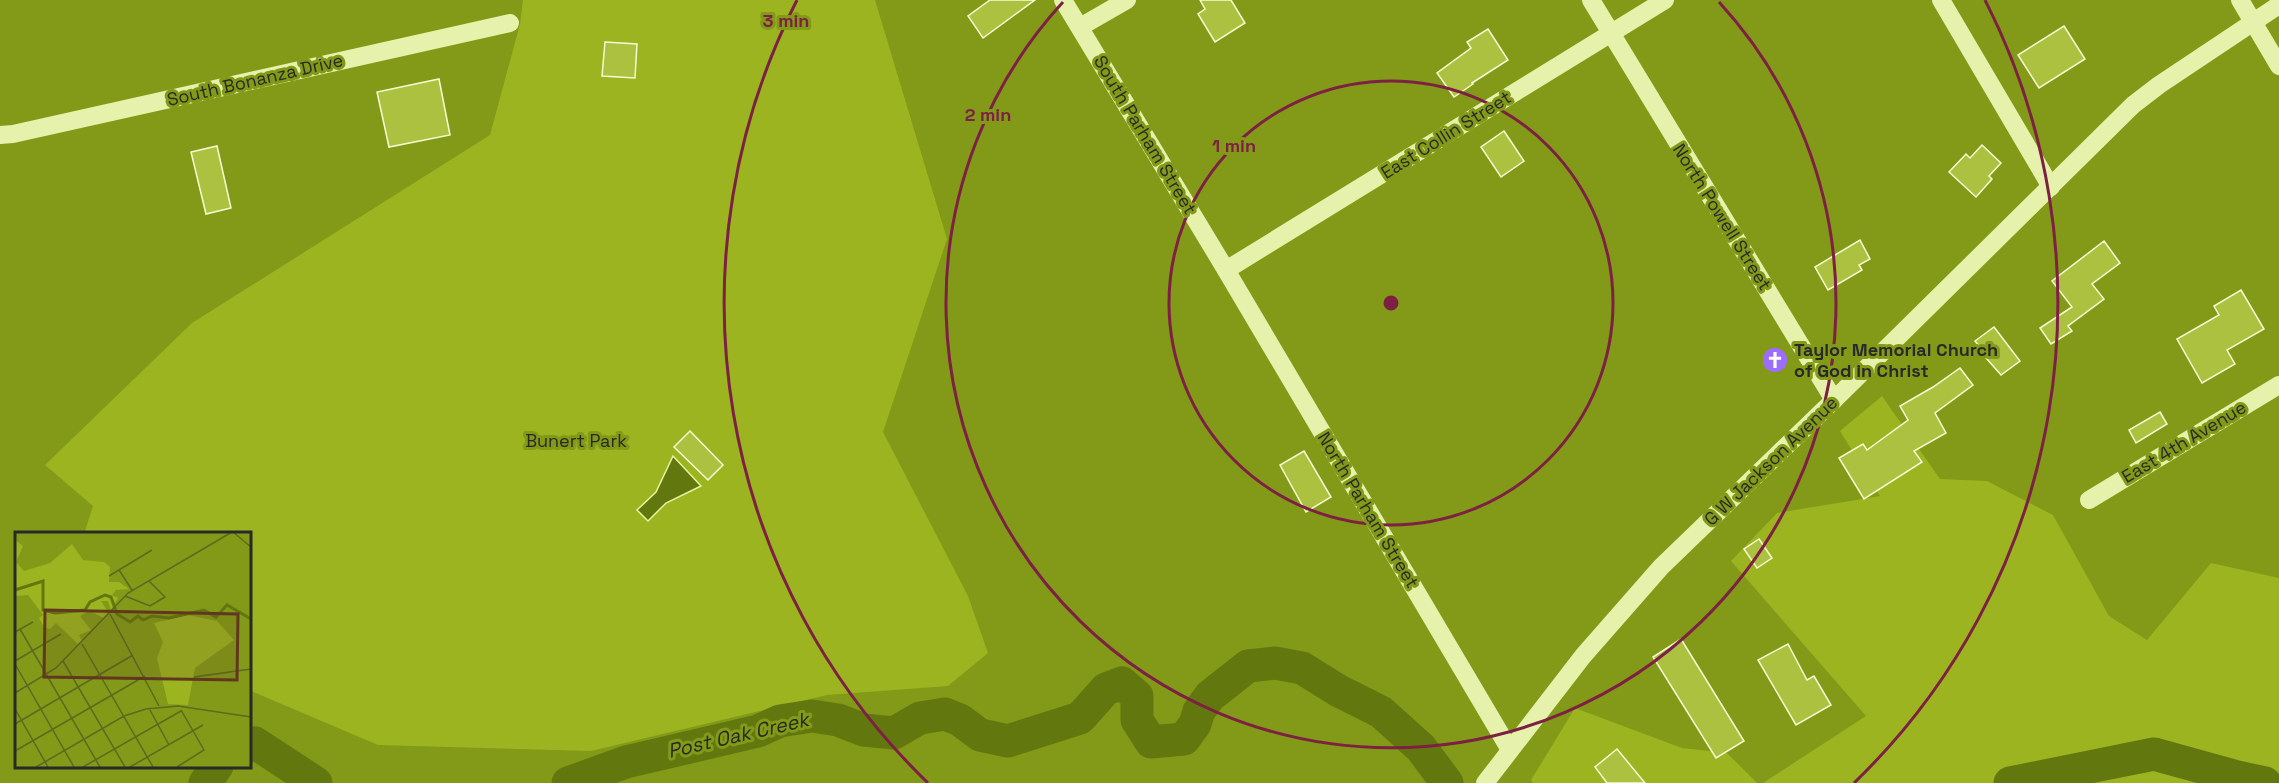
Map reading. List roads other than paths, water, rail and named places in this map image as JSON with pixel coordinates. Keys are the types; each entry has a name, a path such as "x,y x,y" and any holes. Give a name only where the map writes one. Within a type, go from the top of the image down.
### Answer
{"street":[{"name":"South Parham Street","path":"1063,0 1226,270"},
{"path":"1080,27 1127,0"},
{"name":"North Powell Street","path":"1591,0 1834,400"},
{"name":"East Collin Street","path":"1226,270 1665,0"},
{"path":"1941,0 2051,187"},
{"path":"2240,0 2279,66"},
{"name":"G W Jackson Avenue","path":"1485,783 1583,656 1661,567 2133,105 2158,85 2279,5"},
{"name":"South Bonanza Drive","path":"0,135 13,134 510,23"},
{"name":"North Parham Street","path":"1226,270 1507,753"},
{"name":"East 4th Avenue","path":"2089,500 2279,385"}],"waterway":[{"name":"Post Oak Creek","path":"568,783 626,762 758,731 780,721 812,716 838,720 864,730 894,733 920,718 945,714 960,720 980,735 1008,741 1080,718 1106,689 1122,683 1137,696 1137,720 1151,742 1184,739 1210,696 1248,666 1275,663 1302,668 1339,691 1381,712 1421,748 1447,783"},
{"name":"Post Oak Creek","path":"250,746 255,743 316,783"},
{"name":"Post Oak Creek","path":"2010,783 2154,754 2265,783"},
{"name":"Post Oak Creek","path":"205,783 216,768"}],"place":[{"name":"Taylor Memorial Church of God in Christ","path":"1775,360"}],"park label":[{"name":"Bunert Park","path":"576,441"}]}
